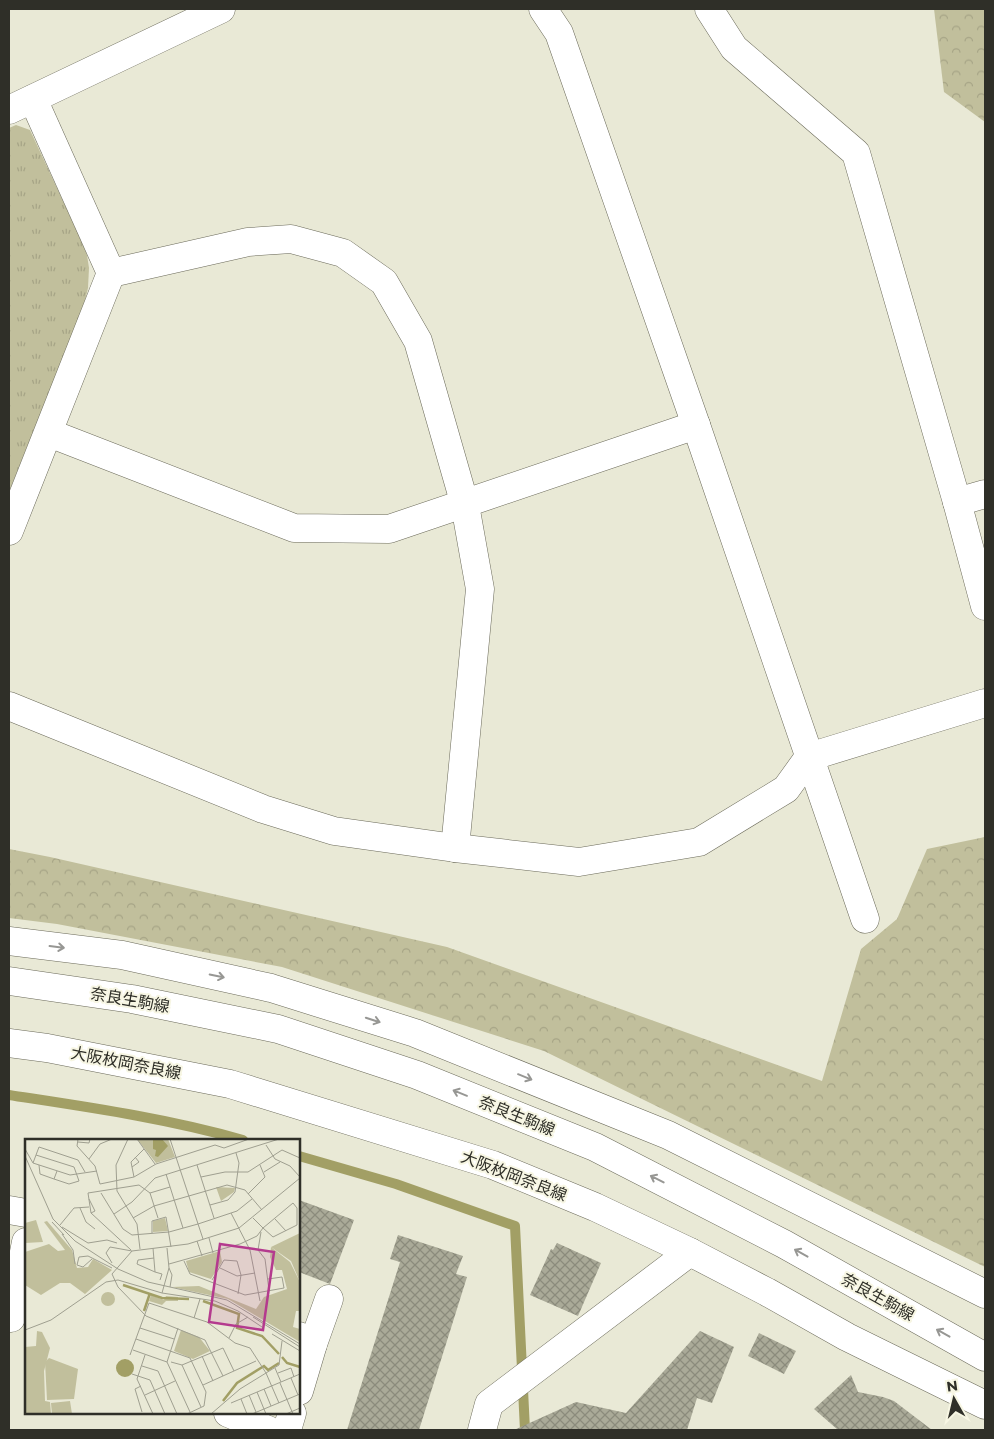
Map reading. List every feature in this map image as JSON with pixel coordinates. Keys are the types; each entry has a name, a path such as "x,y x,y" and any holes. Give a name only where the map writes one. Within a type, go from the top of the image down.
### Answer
{"street":[{"path":"9,531 111,273 21,105 222,9"},
{"path":"543,9 559,33 696,425 865,919"},
{"path":"709,9 734,48 856,153 957,502 985,606"},
{"path":"111,273 248,242 291,239 343,253 384,282 418,340 464,505 480,589 455,848"},
{"path":"49,432 294,528 389,529 696,425"},
{"path":"957,502 985,494"},
{"path":"9,706 272,812 334,831 455,848 579,862 699,842 786,789 809,757 985,703"},
{"path":"9,940 122,955 271,988 415,1033 668,1135 985,1294"},
{"name":"奈良生駒線","path":"9,981 132,999 278,1030 417,1075 595,1148 784,1244 985,1357"},
{"name":"大阪枚岡奈良線","path":"9,1043 47,1048 230,1084 493,1165 595,1207 690,1252 848,1337 985,1405"},
{"path":"9,1210 25,1213"},
{"path":"15,1320 25,1249"},
{"path":"482,1430 490,1404 690,1252"},
{"path":"300,1384 306,1340 329,1298"},
{"path":"230,1414 268,1430"},
{"path":"287,1430 292,1414"}],"green space":[{"path":"934,9 985,9 985,122 944,92"},
{"path":"16,125 30,130 83,244 89,268 88,288 84,305 9,492 9,128"},
{"path":"985,837 985,1267 544,1051 282,967 57,924 9,918 9,849 447,947 822,1081 861,949 897,919 927,849"}],"building":[{"path":"300,1200 354,1220 330,1284 300,1272"},
{"path":"398,1235 463,1256 456,1274 467,1277 419,1430 347,1430 400,1262 390,1259"},
{"path":"557,1243 601,1263 578,1316 530,1295 551,1249 553,1250"},
{"path":"700,1331 734,1347 712,1403 697,1398 687,1430 514,1430 576,1402 626,1413"},
{"path":"759,1333 796,1351 784,1374 748,1356"},
{"path":"851,1375 858,1392 894,1401 932,1430 838,1430 814,1409"}],"waterway":[{"path":"9,1095 156,1119 239,1139"},
{"path":"300,1156 396,1184 515,1226 525,1430"}]}
